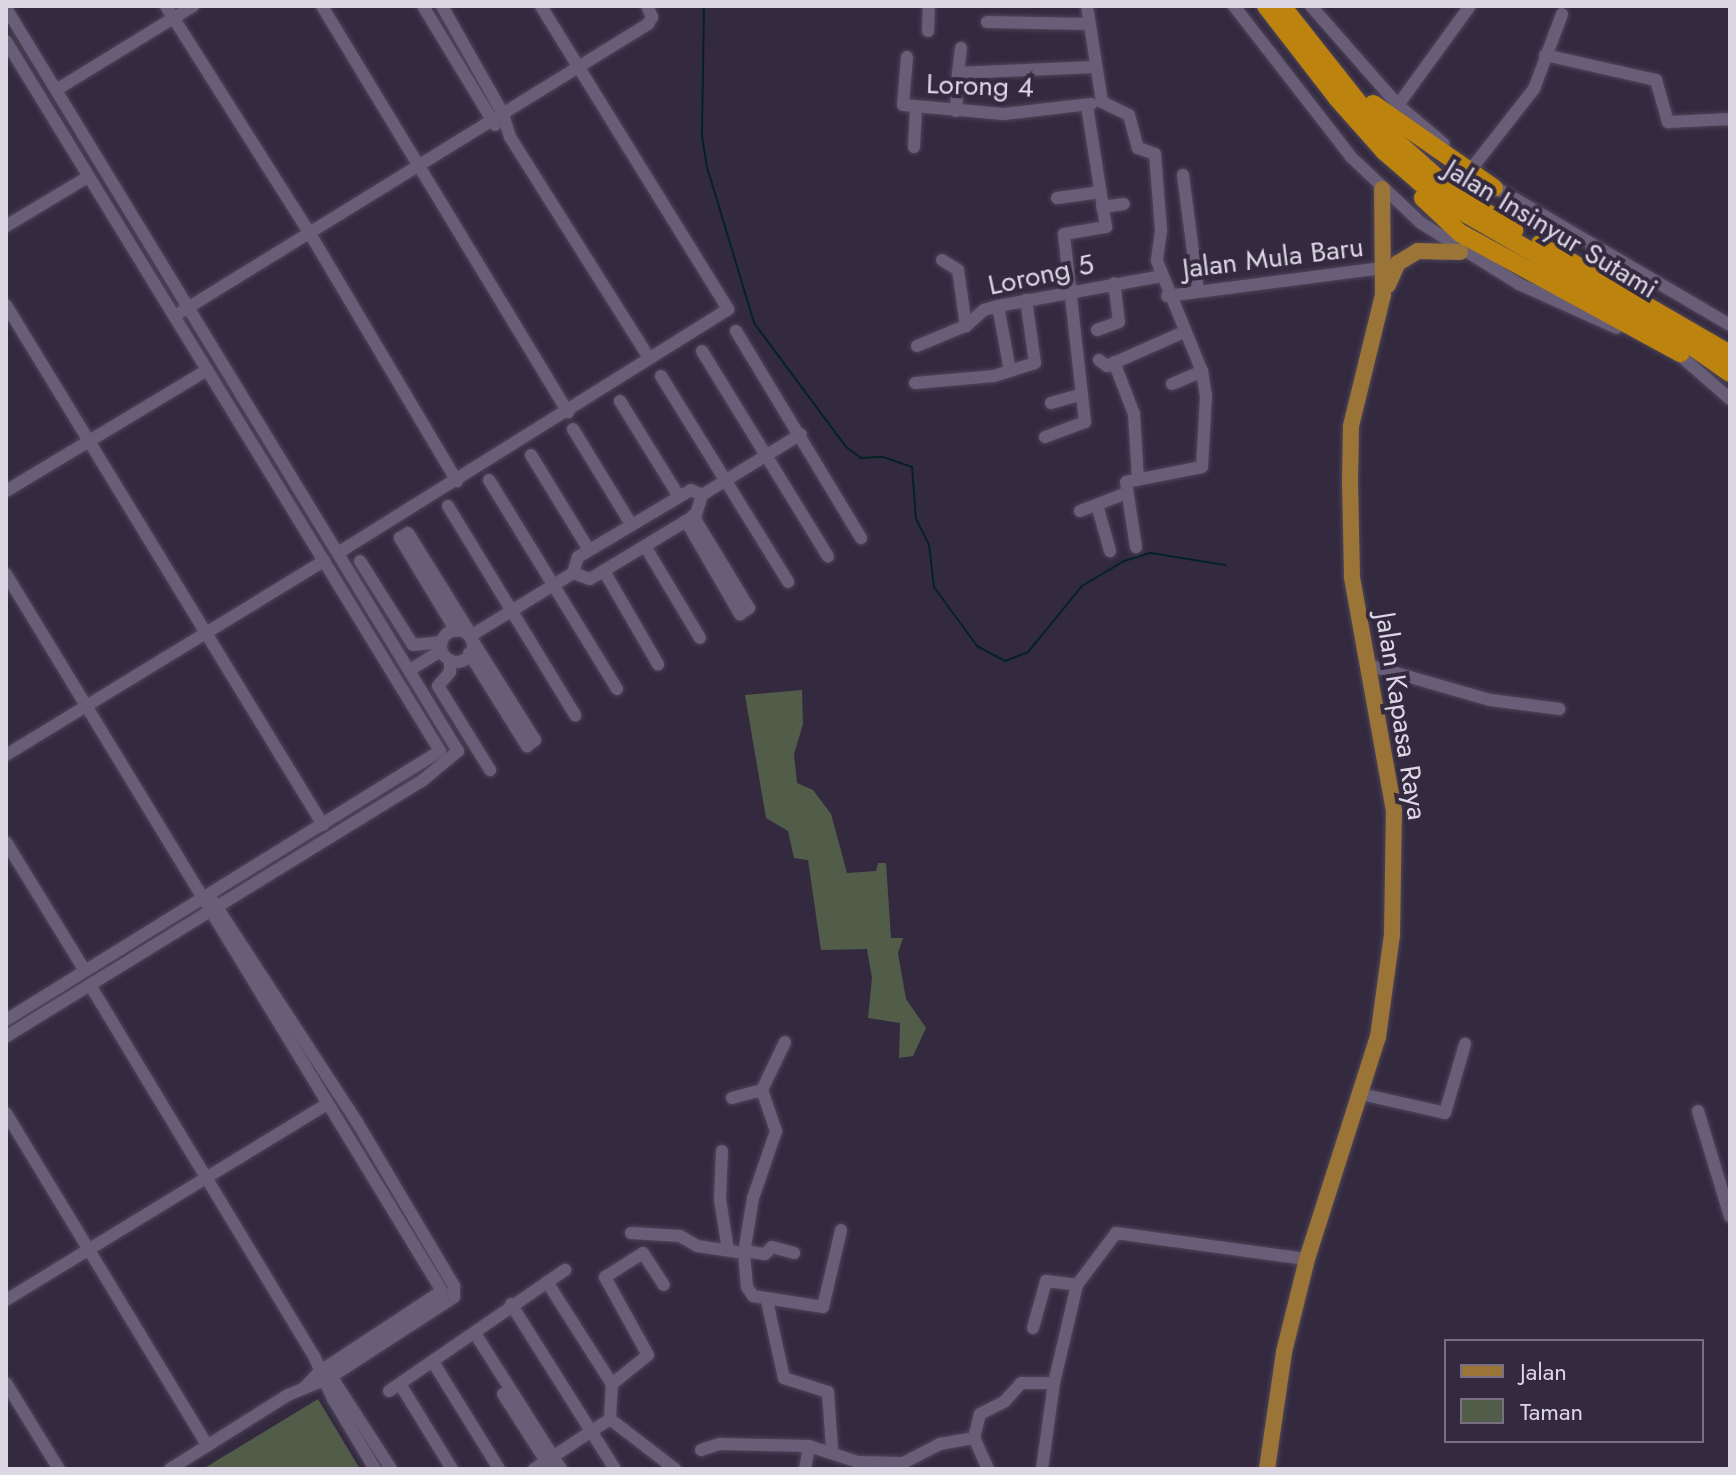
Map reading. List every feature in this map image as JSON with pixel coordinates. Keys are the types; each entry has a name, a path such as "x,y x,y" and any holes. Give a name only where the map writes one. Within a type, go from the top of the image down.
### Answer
{"highway":[{"name":"Jalan Insinyur Sutami","path":"1266,6 1384,151 1467,217 1676,335 1730,373"},
{"name":"Jalan Insinyur Sutami","path":"1282,6 1372,120 1451,190 1730,354"},
{"path":"1296,24 1384,115 1494,188"},
{"path":"1384,151 1460,233 1680,353"}],"main road":[{"name":"Jalan Kapasa Raya","path":"1267,1469 1283,1360 1307,1259 1361,1094 1387,990 1394,811 1352,577 1350,482 1353,416 1383,295 1382,189"},
{"name":"Jalan Kapasa Raya","path":"1383,295 1407,256 1432,249 1460,252"}],"street":[{"path":"166,6 309,232 457,481"},
{"path":"56,90 193,6"},
{"path":"322,6 568,412"},
{"path":"423,6 490,122 510,137"},
{"path":"442,6 503,114 510,137 649,358"},
{"path":"338,553 568,412 728,309 541,6"},
{"path":"173,318 648,24 652,17 647,6"},
{"path":"928,31 929,6"},
{"path":"1087,6 1094,67 1102,102 1127,113 1138,148 1155,154 1161,276 1167,296 1186,331 1202,371 1204,464 1173,476 1126,482 1124,494 1136,547"},
{"path":"1234,6 1319,119 1382,189 1460,252 1519,284 1680,353 1730,399"},
{"path":"1311,6 1398,105 1494,188 1729,321"},
{"path":"1398,105 1470,6"},
{"path":"6,8 458,751"},
{"path":"1472,168 1534,89 1562,14"},
{"path":"987,22 1088,24"},
{"path":"6,41 440,751"},
{"path":"956,111 961,48"},
{"path":"1545,55 1656,80 1668,122 1730,119"},
{"name":"Lorong 4","path":"907,57 907,108 1045,113 1102,102"},
{"path":"958,73 1094,67"},
{"path":"1049,237 1105,228 1087,105"},
{"path":"907,108 914,147"},
{"path":"1183,175 1198,290"},
{"path":"6,226 88,177"},
{"path":"1057,198 1101,192"},
{"path":"1102,207 1124,204"},
{"path":"1045,437 1084,424 1067,290 1064,234"},
{"name":"Lorong 5","path":"942,260 959,271 965,326 998,306 1067,290 1161,276"},
{"name":"Jalan Mula Baru","path":"1167,296 1384,268"},
{"path":"1097,330 1119,322 1114,283"},
{"path":"915,383 1010,371 1036,363 1026,300"},
{"path":"6,305 323,825"},
{"path":"998,306 1010,371"},
{"path":"917,346 965,326"},
{"path":"736,331 861,538"},
{"path":"1099,360 1105,366 1186,331"},
{"path":"702,351 828,557"},
{"path":"1114,362 1134,414 1138,480"},
{"path":"6,491 207,370"},
{"path":"1172,384 1202,371"},
{"path":"661,376 788,582"},
{"path":"1051,403 1082,394"},
{"path":"620,401 678,495"},
{"path":"573,429 631,524"},
{"path":"702,495 801,434"},
{"path":"531,455 589,550"},
{"path":"489,480 617,689"},
{"path":"573,573 574,561 678,495 691,490 702,495"},
{"path":"1080,511 1124,494"},
{"path":"573,573 583,580 604,571 690,519 702,509 702,495"},
{"path":"1097,505 1110,551"},
{"path":"448,506 575,715"},
{"path":"690,519 749,608 740,614 690,519"},
{"path":"468,638 400,538 408,533 468,638 527,746 535,740 468,638"},
{"path":"645,546 700,638"},
{"path":"6,755 324,561"},
{"path":"360,561 413,645 444,653 468,638"},
{"path":"604,571 658,664"},
{"path":"412,673 573,573"},
{"path":"6,574 205,897 357,1122 449,1294"},
{"path":"444,653 450,672 438,686 490,770"},
{"path":"1368,665 1460,693 1559,709"},
{"path":"6,1020 440,751 458,751"},
{"path":"6,1037 423,780 458,751"},
{"path":"6,842 85,971"},
{"path":"213,909 327,1104 449,1294"},
{"path":"90,985 314,1356 391,1469"},
{"path":"785,1042 762,1090 776,1133 753,1198 744,1252 747,1287 753,1296 767,1301 824,1307 841,1230"},
{"path":"1361,1094 1445,1113 1465,1044"},
{"path":"732,1098 762,1090"},
{"path":"6,1300 327,1104"},
{"path":"1698,1111 1730,1216"},
{"path":"6,1113 208,1446"},
{"path":"722,1151 720,1199 728,1250"},
{"path":"1042,1469 1054,1383 1077,1285 1109,1239 1121,1231 1307,1259"},
{"path":"631,1233 680,1236 697,1246 744,1252 765,1254 772,1247 794,1253"},
{"path":"612,1384 648,1355 605,1277 643,1253 664,1285"},
{"path":"452,1469 394,1387 502,1318 511,1304 565,1270"},
{"path":"1033,1328 1046,1281 1077,1285"},
{"path":"547,1282 612,1384 610,1419"},
{"path":"170,1469 304,1388 449,1294"},
{"path":"767,1301 784,1378 828,1392 832,1449"},
{"path":"511,1304 615,1469"},
{"path":"472,1337 550,1462 561,1469"},
{"path":"433,1362 499,1469"},
{"path":"326,1374 375,1469"},
{"path":"6,1383 59,1469"},
{"path":"988,1469 974,1436 980,1414 1005,1401 1018,1385 1054,1383"},
{"path":"534,1469 550,1462 610,1419"},
{"path":"610,1419 675,1469"},
{"path":"701,1450 720,1444 809,1446 832,1449 858,1462 905,1466 940,1444 974,1436"},
{"path":"805,1469 809,1446"}],"green space":[{"path":"802,690 803,724 794,754 797,783 813,790 831,814 847,873 876,871 878,863 886,863 891,938 903,938 898,953 906,999 926,1028 913,1056 899,1058 900,1023 868,1018 872,978 867,949 821,950 808,860 794,858 788,831 766,818 745,695"},
{"path":"318,1399 360,1469 203,1469 216,1461"}],"waterway":[{"path":"704,6 702,136 707,167 754,323 846,447 861,458 883,457 912,467 916,519 929,545 934,587 977,646 1005,661 1028,652 1082,586 1124,561 1151,553 1225,565"},
{"path":"6,1029 195,913"}]}
